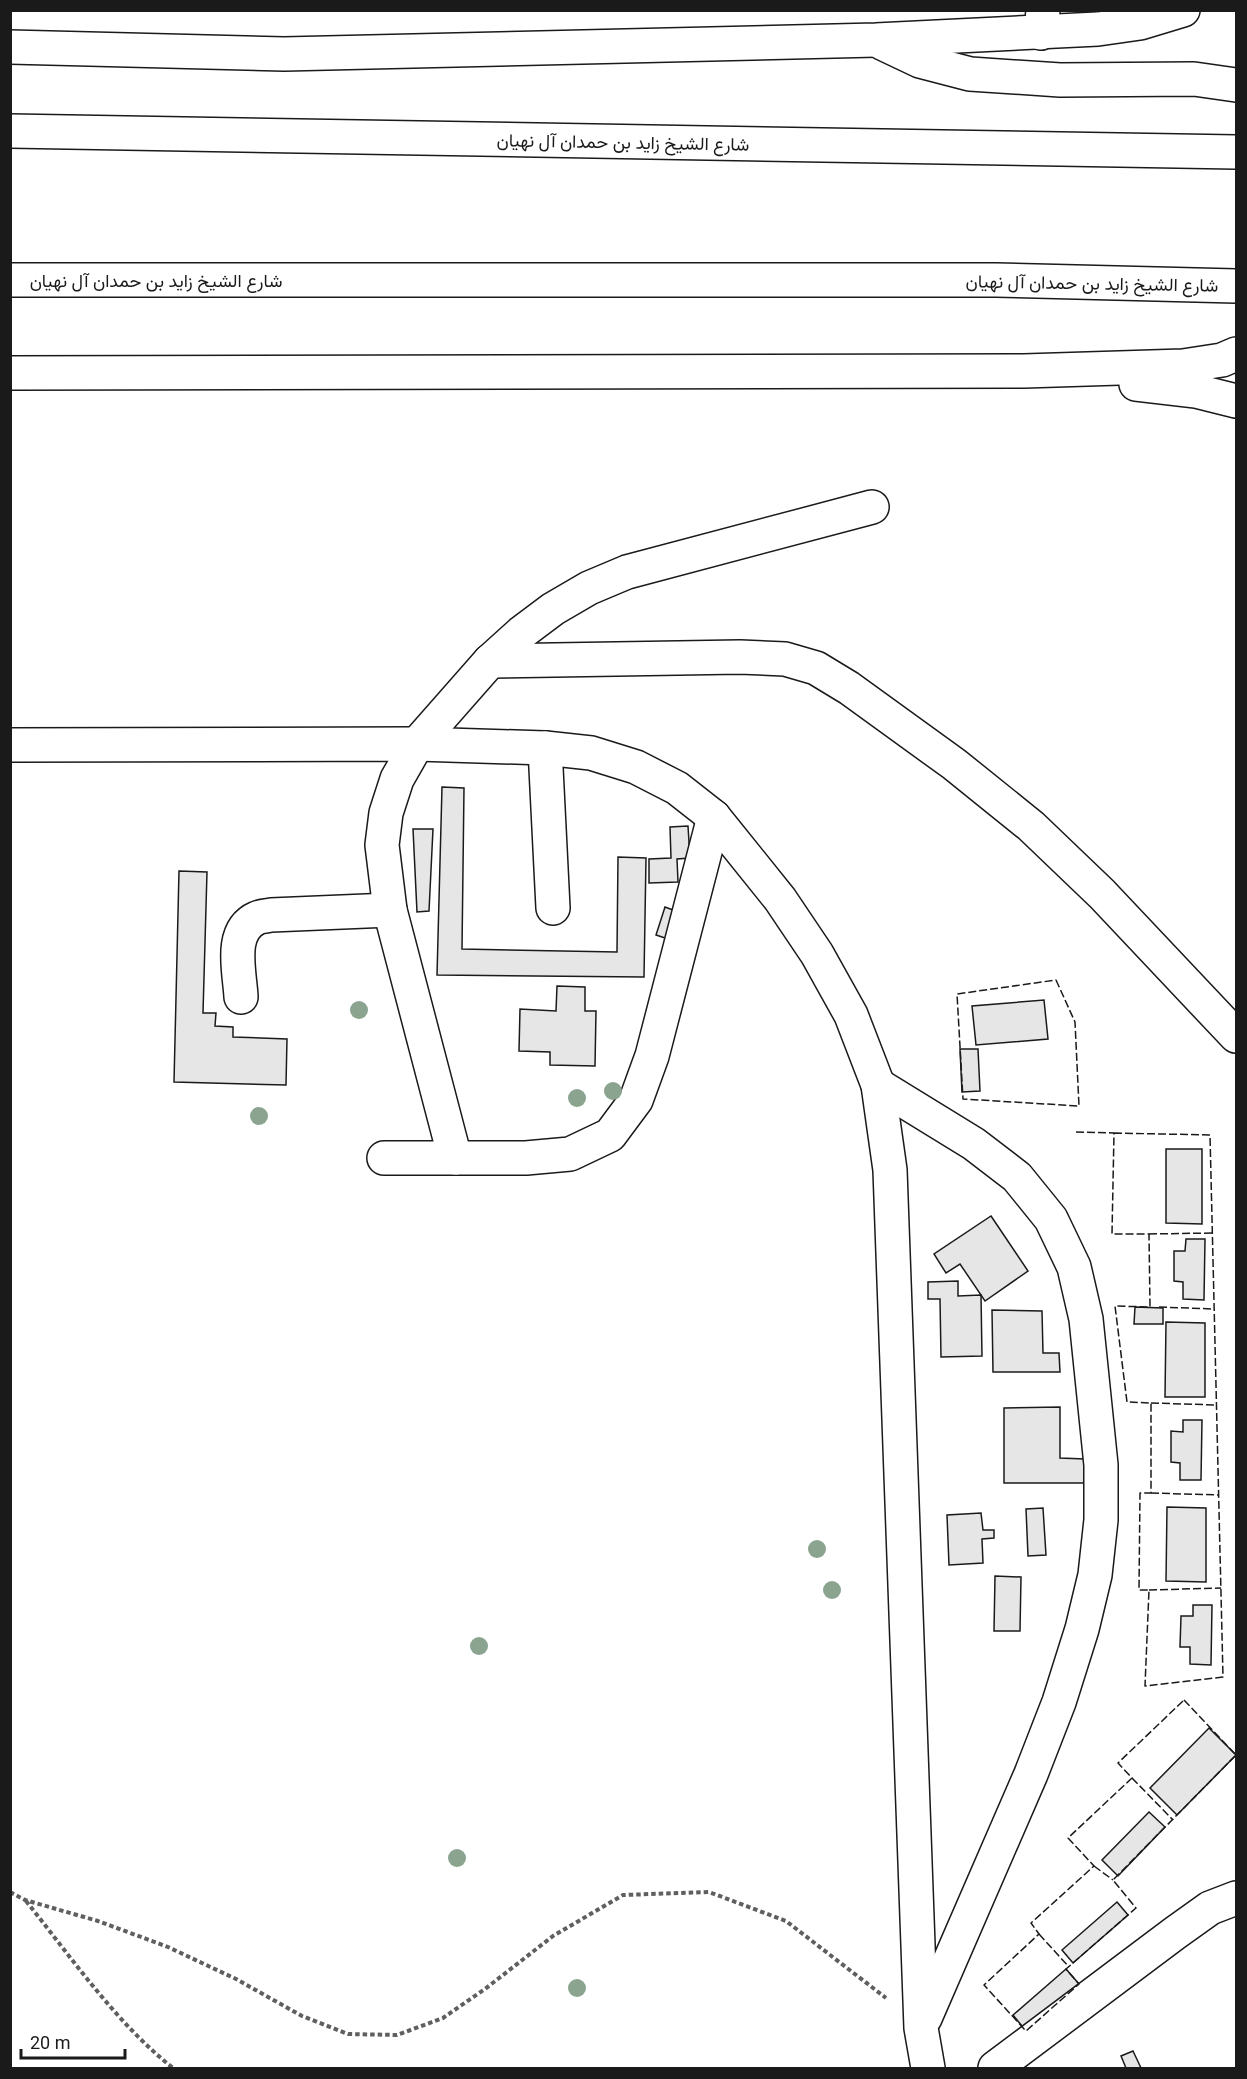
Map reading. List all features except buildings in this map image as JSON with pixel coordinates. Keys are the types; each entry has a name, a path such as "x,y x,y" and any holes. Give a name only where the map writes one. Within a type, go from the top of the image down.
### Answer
{"main road":[{"path":"10,47 284,54 876,40 1042,22 1098,29 1140,23 1183,10"},
{"path":"876,40 920,61 969,74 1060,80 1194,79 1236,85"},
{"name":"شارع الشيخ زايد بن حمدان آل نهيان","path":"10,131 1236,152"},
{"name":"شارع الشيخ زايد بن حمدان آل نهيان","path":"10,280 996,280 1236,286"},
{"path":"10,373 1024,371 1183,366 1222,360 1236,354"},
{"path":"1024,371 1196,391 1236,401"},
{"path":"455,1158 390,910 382,845 386,813 397,779 417,744 490,660 553,609 589,588 627,572 872,507"},
{"path":"490,660 740,657 785,659 816,668 849,688 945,758 1031,826 1102,894 1236,1036"},
{"path":"10,745 417,744 545,748 591,753 636,767 677,788 714,817 780,899 817,954 851,1015 878,1085 890,1170 921,2028 928,2068"},
{"path":"545,748 553,908"},
{"path":"384,1158 526,1158 570,1154 610,1135 636,1100 652,1056 714,817"},
{"path":"242,997 238,941 244,928 257,918 271,915 390,910"},
{"path":"878,1085 974,1144 1017,1177 1051,1218 1074,1267 1086,1318 1101,1465 1101,1520 1095,1575 1079,1640 1059,1702 1031,1774 921,2028"},
{"path":"995,2068 1210,1908 1236,1898"}],"path":[{"path":"10,1892 25,1900 98,1921 168,1947 236,1979 302,2016 348,2034 397,2036 443,2018 554,1936 623,1895 710,1892 786,1921 855,1973 921,2028"},
{"path":"25,1900 111,2006 157,2056 173,2068"}],"fence":[{"path":"1056,980 1075,1022 1079,1106 963,1099 957,994 1056,980"},
{"path":"1076,1132 1114,1133"},
{"path":"1114,1133 1210,1135 1223,1677 1145,1686 1149,1590 1139,1590 1140,1493 1151,1493 1151,1403 1127,1402 1115,1306 1150,1307 1149,1234 1112,1234 1114,1133"},
{"path":"1149,1234 1212,1233"},
{"path":"1159,1307 1214,1309"},
{"path":"1151,1403 1216,1405"},
{"path":"1151,1493 1219,1495"},
{"path":"1149,1590 1221,1588"},
{"path":"1184,1700 1236,1755 1113,1880 1136,1908 1066,1969 1079,1984 1026,2031 984,1985 1039,1934 1031,1923 1094,1866 1068,1838 1132,1778 1118,1763 1184,1700"},
{"path":"1132,1778 1173,1820"},
{"path":"1094,1866 1113,1880"},
{"path":"1039,1934 1069,1967"}]}
